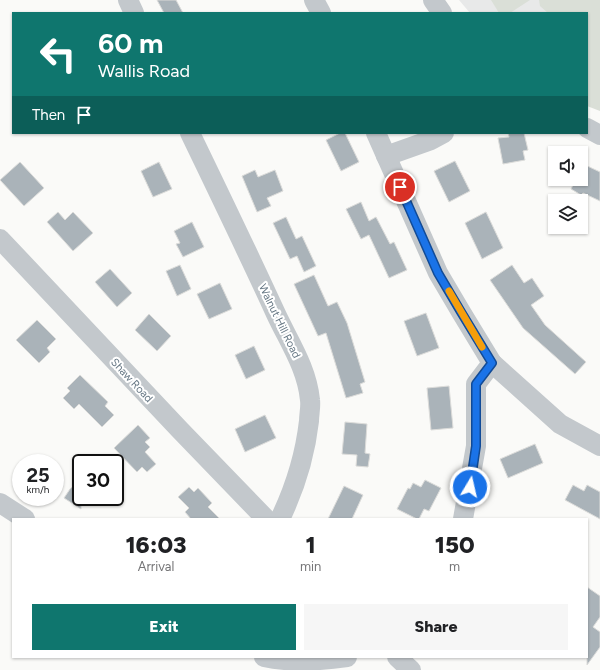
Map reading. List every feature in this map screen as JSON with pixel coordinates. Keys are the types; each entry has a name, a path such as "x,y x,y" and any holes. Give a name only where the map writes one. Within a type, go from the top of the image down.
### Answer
{"street":[{"path":"128,0 134,12"},
{"path":"314,0 320,12"},
{"path":"433,0 441,12"},
{"path":"588,129 600,135"},
{"name":"Walnut Hill Road","path":"190,134 301,364 308,384 311,402 308,433 300,470 280,518"},
{"path":"376,134 438,273 492,363 560,424 600,446"},
{"path":"386,156 431,140 442,134"},
{"name":"Shaw Road","path":"0,239 265,518"},
{"path":"463,518 476,446 476,384 492,363"},
{"path":"0,503 23,518"},
{"path":"268,658 277,660 325,660 340,658"},
{"path":"399,658 411,670"}],"shaded area":[{"path":"459,0 600,0 588,12 469,12"},
{"path":"491,0 530,0 512,12 498,12"},
{"path":"539,0 600,0 600,111 588,106 588,12 547,12 540,6"}],"building":[{"path":"157,0 176,0 182,12 163,12"},
{"path":"338,134 345,134 359,162 341,171 326,140"},
{"path":"508,134 524,134 528,150 523,151 525,160 503,164 498,138 509,137"},
{"path":"455,161 470,191 449,202 434,171"},
{"path":"20,162 44,188 24,206 0,180"},
{"path":"159,162 172,189 153,197 141,171"},
{"path":"588,166 600,172 600,201 588,194 579,194 571,189 572,186 588,186"},
{"path":"255,170 258,177 275,170 283,191 267,198 271,206 257,212 242,176"},
{"path":"361,202 369,221 376,217 390,244 394,242 407,270 389,278 369,235 361,239 346,209"},
{"path":"58,212 65,220 73,212 93,233 73,251 47,222"},
{"path":"486,212 503,248 482,259 465,223"},
{"path":"286,217 296,239 302,236 316,266 304,272 297,256 290,259 273,223"},
{"path":"192,222 204,247 183,257 176,244 180,243 174,231"},
{"path":"180,265 191,289 177,296 166,271"},
{"path":"512,265 524,283 532,278 544,296 531,305 545,325 586,362 575,374 523,328 490,280"},
{"path":"110,269 132,293 117,307 95,282"},
{"path":"314,275 328,306 337,302 347,323 365,382 360,384 363,393 346,398 326,333 318,336 294,284"},
{"path":"220,283 232,309 209,319 197,294"},
{"path":"426,313 439,348 417,356 404,321"},
{"path":"149,314 171,336 157,351 135,330"},
{"path":"37,320 56,339 47,348 50,352 39,363 16,340"},
{"path":"254,346 265,370 246,379 235,355"},
{"path":"80,375 108,402 105,406 114,415 102,427 79,404 74,409 63,398 70,391 67,388"},
{"path":"449,386 453,428 431,430 427,388"},
{"path":"265,415 276,438 245,452 235,429"},
{"path":"345,422 367,424 365,453 370,454 368,467 356,466 357,455 342,454"},
{"path":"138,425 150,438 145,442 150,447 145,452 156,464 147,472 142,467 137,472 124,458 124,454 120,454 114,448"},
{"path":"535,444 543,463 508,478 500,459"},
{"path":"425,480 441,488 429,511 424,509 420,518 415,518 397,509 408,488 410,489 413,483 421,487"},
{"path":"573,485 584,491 587,485 600,492 600,519 565,500"},
{"path":"344,486 363,495 352,518 328,518"},
{"path":"72,487 72,503 64,498"},
{"path":"189,487 194,492 198,488 212,503 208,507 219,518 190,518 185,512 189,508 178,497"},
{"path":"588,588 600,596 600,617 593,627 600,632 600,647 587,665"}],"slow traffic":[{"path":"449,291 482,347"}],"route":[{"path":"400,187 438,273 492,363 476,384 476,446 470,487"}]}
